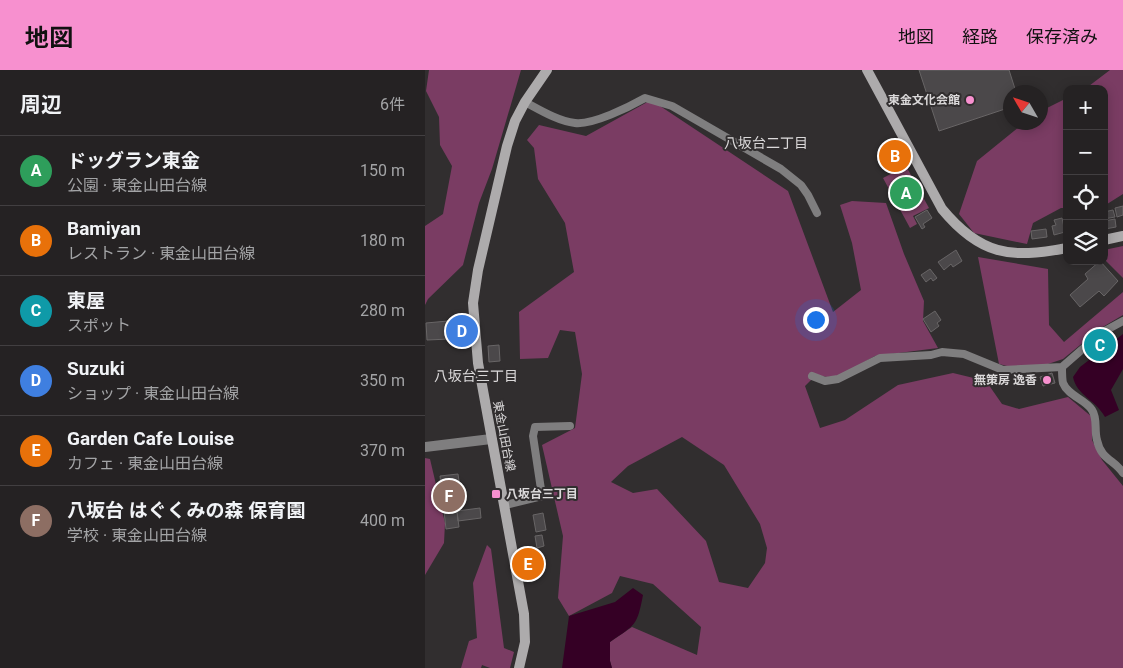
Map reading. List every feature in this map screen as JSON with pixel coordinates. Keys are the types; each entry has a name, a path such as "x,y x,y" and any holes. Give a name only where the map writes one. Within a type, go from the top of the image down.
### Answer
{"main road":[{"name":"東金山田台線","path":"519,668 525,642 524,614 477,363 473,303 478,270 507,146 515,121 525,102 547,70"},
{"path":"867,70 942,209 955,224 976,241 993,250 1018,254 1043,253 1063,249"},
{"path":"1108,239 1123,236"}],"street":[{"path":"525,102 559,119 575,123 597,120 617,111 623,111 645,98 671,106 781,169 801,185 817,213"},
{"path":"812,376 825,381 838,379 879,358 931,355 942,352 964,354 1003,370 1062,368 1101,333 1123,321"},
{"path":"1062,368 1063,383 1069,392 1090,407 1095,416 1097,440 1104,457 1123,473"},
{"path":"505,505 542,496 533,436 535,428 569,426"},
{"path":"425,448 491,439"}],"shaded area":[{"path":"429,70 521,70 492,169 479,203 463,265 428,299 425,305 425,226 443,214 452,166 440,145 439,117 426,91"},
{"path":"1110,70 1123,70 1123,194 1108,203 1108,85 1090,85"},
{"path":"651,100 788,191 833,312 861,290 852,243 840,205 852,201 886,203 904,254 924,301 923,321 938,348 875,356 839,376 827,377 816,375 805,386 820,428 845,420 898,385 953,373 986,381 1002,404 1019,409 1068,397 1092,417 1092,440 1102,460 1123,486 1123,668 612,668 610,642 632,627 697,655 701,627 653,584 620,576 612,593 569,616 558,598 563,536 542,445 575,428 582,374 575,332 560,330 548,358 520,359 519,312 574,272 565,223 538,179 534,148 527,140 539,125 586,136","holes":["682,437 724,465 760,524 767,548 765,563 748,588 719,582 706,541 657,489 633,493 611,482 628,466"]},
{"path":"1063,100 1063,208 1033,223 1027,244 974,233 959,214 977,161 1015,130 1048,130 1048,108"},
{"path":"906,166 929,208 913,216 917,224 910,228 883,178"},
{"path":"1123,246 1123,278 1108,263 1108,249"},
{"path":"978,257 1048,269 1049,325 1064,342 1123,292 1123,315 1101,328 1063,359 1027,371 999,364"},
{"path":"1123,334 1123,369 1111,390 1119,410 1105,417 1078,389 1073,377 1080,367"},
{"path":"425,458 430,459 445,523 444,543 425,575"},
{"path":"487,545 491,549 504,648 514,652 510,668 490,668 482,665 481,668 461,668 469,641 477,638 473,583"},
{"path":"633,588 643,595 639,613 637,619 630,627 610,642 612,668 562,668 569,616 615,602"}],"building":[{"name":"東金文化会館","path":"919,70 1009,70 1014,85 1003,85 1003,110 939,131"},
{"path":"898,150 905,163 889,172 879,160"},
{"path":"1123,206 1123,215 1117,217 1115,208"},
{"path":"927,210 932,218 923,224 925,227 922,229 915,217"},
{"path":"1113,210 1115,217 1108,218 1108,211"},
{"path":"1062,218 1063,233 1054,235 1052,226 1056,225 1054,220"},
{"path":"1115,219 1116,227 1108,228 1108,220"},
{"path":"1046,229 1047,237 1032,239 1031,231"},
{"path":"956,250 962,261 953,267 951,264 944,270 938,262"},
{"path":"1095,265 1104,265 1118,281 1104,296 1099,291 1080,307 1070,295 1088,279 1085,274"},
{"path":"930,269 937,278 933,281 931,278 926,282 921,275"},
{"path":"935,311 941,320 937,323 939,326 931,332 923,319"},
{"path":"448,321 450,339 427,340 426,323"},
{"path":"465,329 465,338 454,338 453,330"},
{"path":"499,345 500,361 489,362 488,346"},
{"name":"無策房 逸香","path":"1052,373 1055,383 1043,386 1040,377"},
{"path":"458,474 459,481 453,482 459,527 446,529 440,476"},
{"path":"480,508 481,518 458,521 457,511"},
{"path":"543,513 546,530 536,532 533,515"},
{"path":"542,535 544,546 537,548 535,536"},
{"path":"532,559 534,565 531,565 532,570 526,574 524,560"}],"place":[{"name":"東金文化会館","path":"970,100"},
{"name":"Bamiyan","path":"895,156"},
{"name":"ドッグラン東金","path":"906,193"},
{"name":"Suzuki","path":"462,331"},
{"name":"東屋","path":"1100,345"},
{"name":"無策房 逸香","path":"1047,380"},
{"name":"八坂台三丁目","path":"496,494"},
{"name":"八坂台 はぐくみの森 保育園","path":"449,496"},
{"name":"Garden Cafe Louise","path":"528,564"}],"district":[{"name":"八坂台二丁目","path":"766,143"},
{"name":"八坂台三丁目","path":"476,376"}]}
